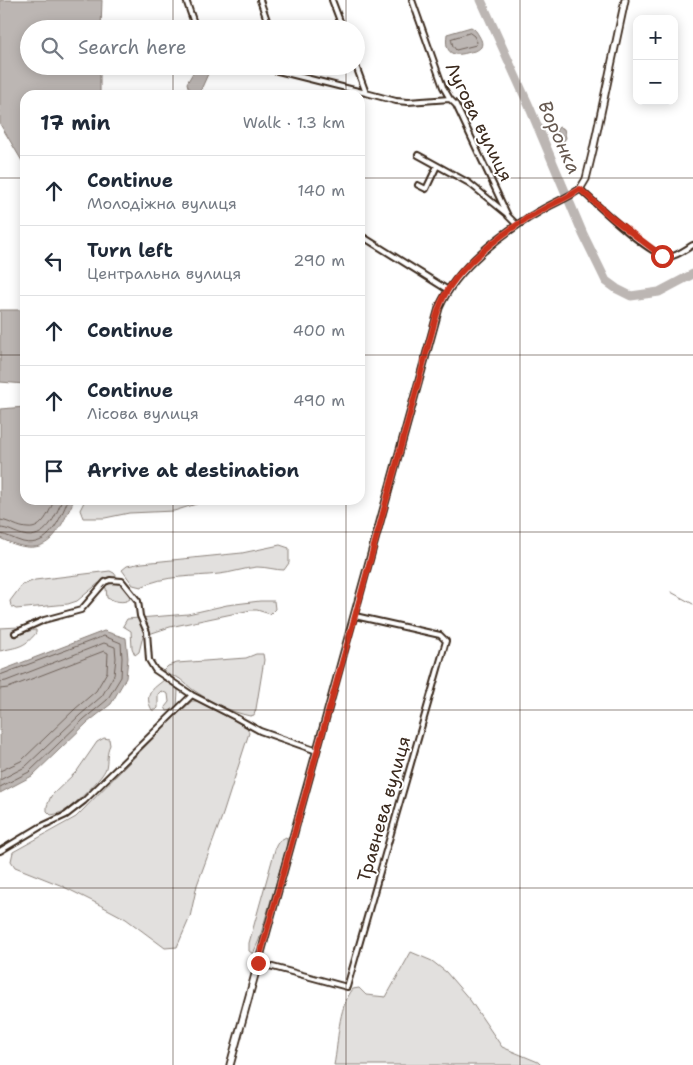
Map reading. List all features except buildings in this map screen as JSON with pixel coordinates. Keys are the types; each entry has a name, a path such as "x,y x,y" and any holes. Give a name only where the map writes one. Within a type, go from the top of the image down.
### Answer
{"street":[{"path":"186,0 193,20"},
{"path":"260,0 267,20"},
{"path":"332,0 339,20"},
{"name":"Лугова вулиця","path":"412,0 443,86 450,99 456,105 508,216 517,225"},
{"path":"230,1065 439,308 448,290 463,271 499,238 517,225 580,189 586,179 593,150 625,0"},
{"path":"294,75 354,90"},
{"path":"359,75 365,90"},
{"path":"366,93 396,101 408,102 450,99"},
{"path":"418,155 469,183 508,216"},
{"path":"418,185 426,189 437,166"},
{"path":"580,189 612,218 657,253 669,257 693,245"},
{"path":"365,238 448,290"},
{"path":"16,633 44,620 81,610 105,582 122,580 138,601 140,616 147,632 148,654 151,665 155,670 192,695 260,732 317,750"},
{"name":"Травнева вулиця","path":"258,963 347,987 444,650 446,641 440,635 355,616"},
{"path":"0,851 40,827 66,815 84,801 192,695"}],"shaded area":[{"path":"82,505 193,505 174,511 129,513 105,518 83,518 80,510"},
{"path":"280,545 289,548 289,563 284,570 248,568 224,573 169,578 141,587 133,585 122,570 127,566 142,563 242,553"},
{"path":"110,571 114,573 129,593 130,599 128,601 122,602 107,598 106,588 99,583 77,601 68,604 16,609 11,606 10,601 22,585 35,580"},
{"path":"274,601 275,609 270,614 251,610 170,627 143,636 139,652 135,655 132,648 131,631 123,626 127,619 188,614 227,605"},
{"path":"19,627 14,630 14,634 36,630 36,633 24,644 16,648 0,651 0,628"},
{"path":"256,654 263,654 264,660 256,709 254,715 250,716 227,709 213,702 180,679 163,671 168,666 177,663 246,658"},
{"path":"164,680 170,680 177,684 177,706 167,711 165,707 169,702 168,694 161,691 158,694 158,708 152,710 149,704 150,692"},
{"path":"192,701 197,701 247,727 249,733 223,814 197,885 190,917 177,947 165,948 126,919 60,885 15,867 11,861 13,852 76,817"},
{"path":"104,738 109,739 110,745 104,772 90,789 69,808 51,815 47,811 47,806 51,796 77,771 97,742"},
{"path":"286,837 287,846 259,940 253,954 249,951 249,943 276,846 279,841"},
{"path":"411,952 432,961 446,972 470,1000 502,1047 541,1065 334,1065 341,1016 353,989 359,988 366,995 386,997"}],"water":[{"path":"0,0 102,0 101,20 20,20 20,75 100,75 100,90 20,90 20,158 0,124"},
{"path":"471,27 480,38 481,47 476,51 464,54 451,53 447,46 447,34"},
{"path":"192,75 208,75 201,90 191,90 187,83"},
{"path":"559,127 564,129 566,138 563,142 560,142 556,131"},
{"path":"0,310 20,310 20,384 0,382"},
{"path":"20,407 20,505 71,505 55,535 39,546 16,545 0,538 0,409"},
{"path":"104,631 126,638 128,658 126,678 111,704 87,723 32,776 0,793 0,671"}],"waterway":[{"name":"Воронка","path":"481,0 529,106 583,234 606,281 631,296 659,292 693,274"},
{"path":"671,592 693,604"}],"route":[{"path":"258,963 432,332 439,308 448,290 463,271 499,238 540,211 580,189 612,218 662,256"}]}
